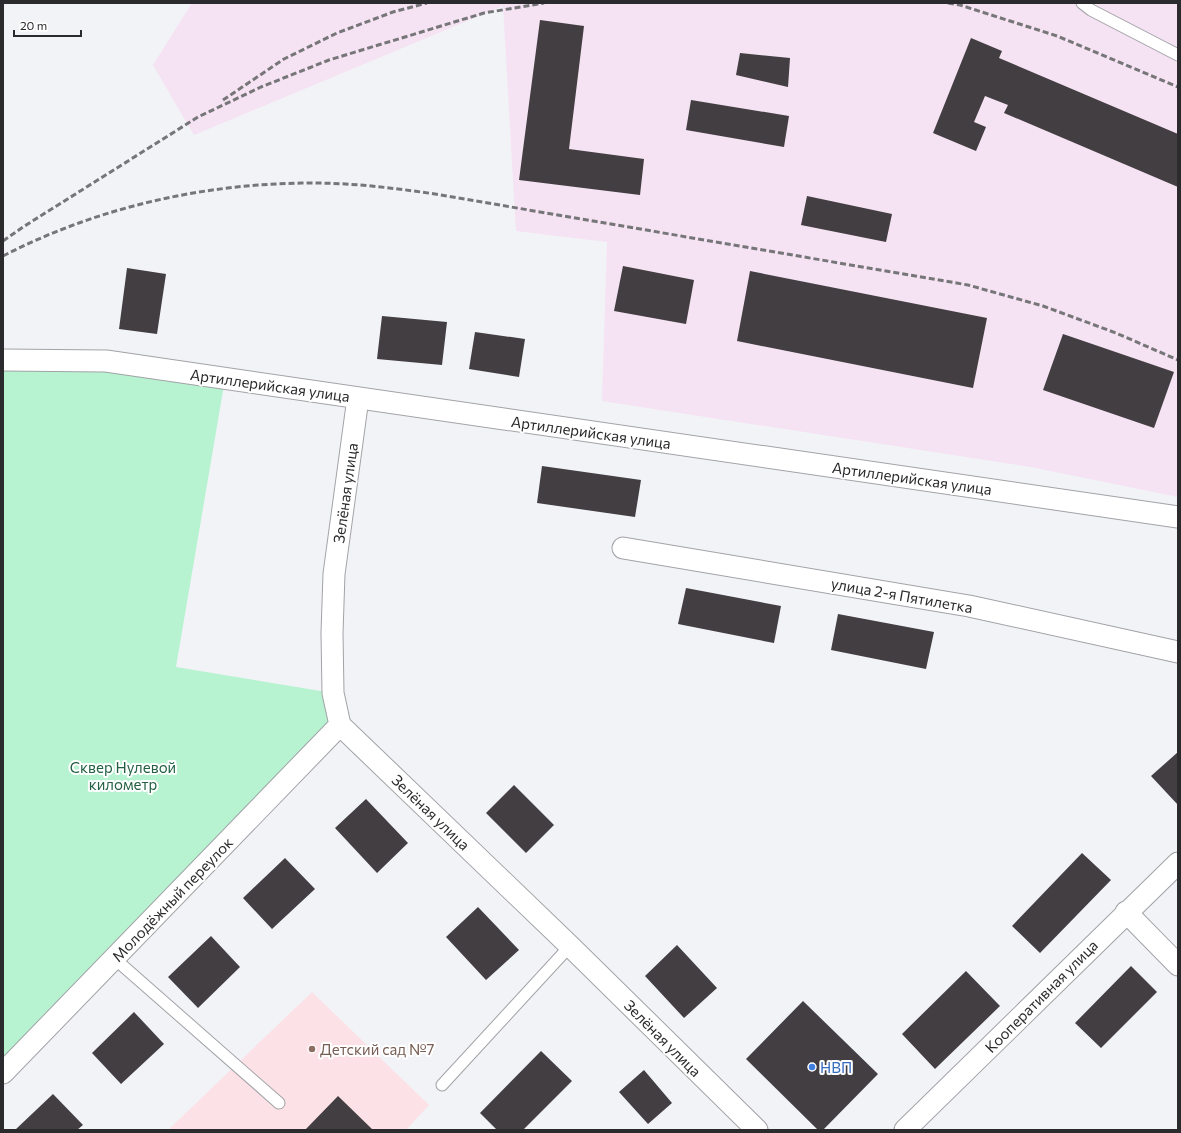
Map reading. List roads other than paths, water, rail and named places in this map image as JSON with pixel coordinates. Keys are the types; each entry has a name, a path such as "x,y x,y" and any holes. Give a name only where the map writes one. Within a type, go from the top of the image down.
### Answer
{"street":[{"name":"Артиллерийская улица","path":"3,360 106,361 1178,517"},
{"name":"Зелёная улица","path":"358,398 334,581 332,693 340,725 570,946 757,1130"},
{"name":"улица 2-я Пятилетка","path":"623,548 969,606 1178,652"},
{"name":"Молодёжный переулок","path":"3,1073 340,725"},
{"name":"Кооперативная улица","path":"905,1130 1126,912 1178,863"},
{"path":"1126,912 1178,965"}],"lane":[{"path":"1082,3 1091,10 1178,55"},
{"path":"442,1085 570,946"},
{"path":"115,959 278,1103"}],"railway":[{"path":"223,100 284,59 337,33 393,12 427,3"},
{"path":"3,241 198,117 261,87 329,60 484,13 544,3"},
{"path":"948,3 960,5 1057,36 1178,87"},
{"path":"3,256 39,239 114,211 192,193 272,184 327,183 374,186 435,194 968,285 1043,306 1116,333 1178,360"}],"place":[{"name":"Детский сад №7","path":"312,1049"},
{"name":"НВП","path":"812,1067"}],"park label":[{"name":"Сквер Нулевой километр","path":"123,776"}]}
